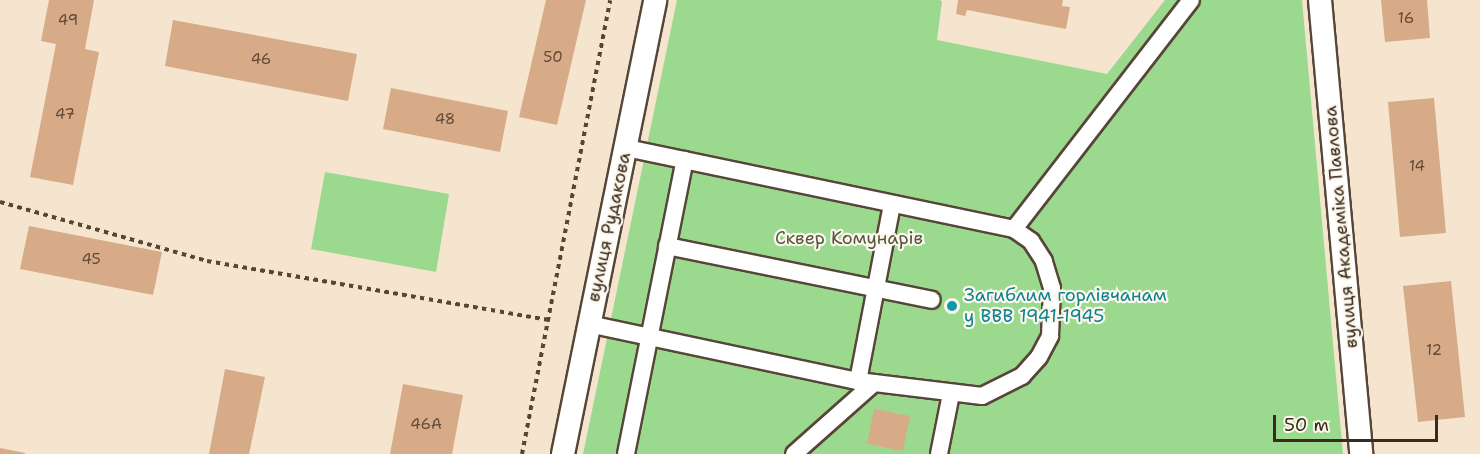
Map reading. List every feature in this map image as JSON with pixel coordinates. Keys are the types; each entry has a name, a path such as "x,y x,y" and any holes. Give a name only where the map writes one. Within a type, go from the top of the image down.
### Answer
{"street":[{"name":"вулиця Рудакова","path":"563,454 656,0"},
{"path":"1014,229 1191,0"},
{"name":"вулиця Академіка Павлова","path":"1320,0 1361,454"},
{"path":"589,324 866,382 982,396 1022,376 1039,357 1050,336 1052,288 1044,261 1031,241 1014,229 625,148"},
{"path":"626,454 685,160"},
{"path":"794,454 866,382 876,289 892,204"},
{"path":"668,246 932,300"},
{"path":"939,454 951,394"}],"path":[{"path":"522,454 610,0"},
{"path":"0,202 207,261 549,321"}],"green space":[{"name":"Сквер Комунарів","path":"677,0 939,0 942,1 937,40 1107,74 1165,0 1302,0 1343,454 583,454"},
{"path":"325,172 449,194 436,272 311,249"}],"building":[{"path":"49,0 94,0 85,49 99,52 73,185 30,177 56,44 41,41"},
{"path":"546,0 586,0 557,125 519,117"},
{"path":"958,0 1063,0 1062,6 1070,7 1066,29 967,10 965,16 956,14"},
{"path":"1381,0 1427,0 1430,38 1385,42"},
{"path":"173,20 357,54 348,101 165,66"},
{"path":"391,88 508,111 500,152 383,129"},
{"path":"1434,98 1446,233 1400,237 1388,102"},
{"path":"29,226 162,252 153,295 20,269"},
{"path":"1451,281 1465,417 1418,422 1403,286"},
{"path":"225,369 265,377 249,454 209,454"},
{"path":"403,384 463,395 452,454 390,454"},
{"path":"874,409 910,416 903,451 867,444"},
{"path":"0,448 25,453 25,454 0,454"}],"place":[{"name":"Загиблим горлівчанам у ВВВ 1941-1945","path":"952,306"}]}
